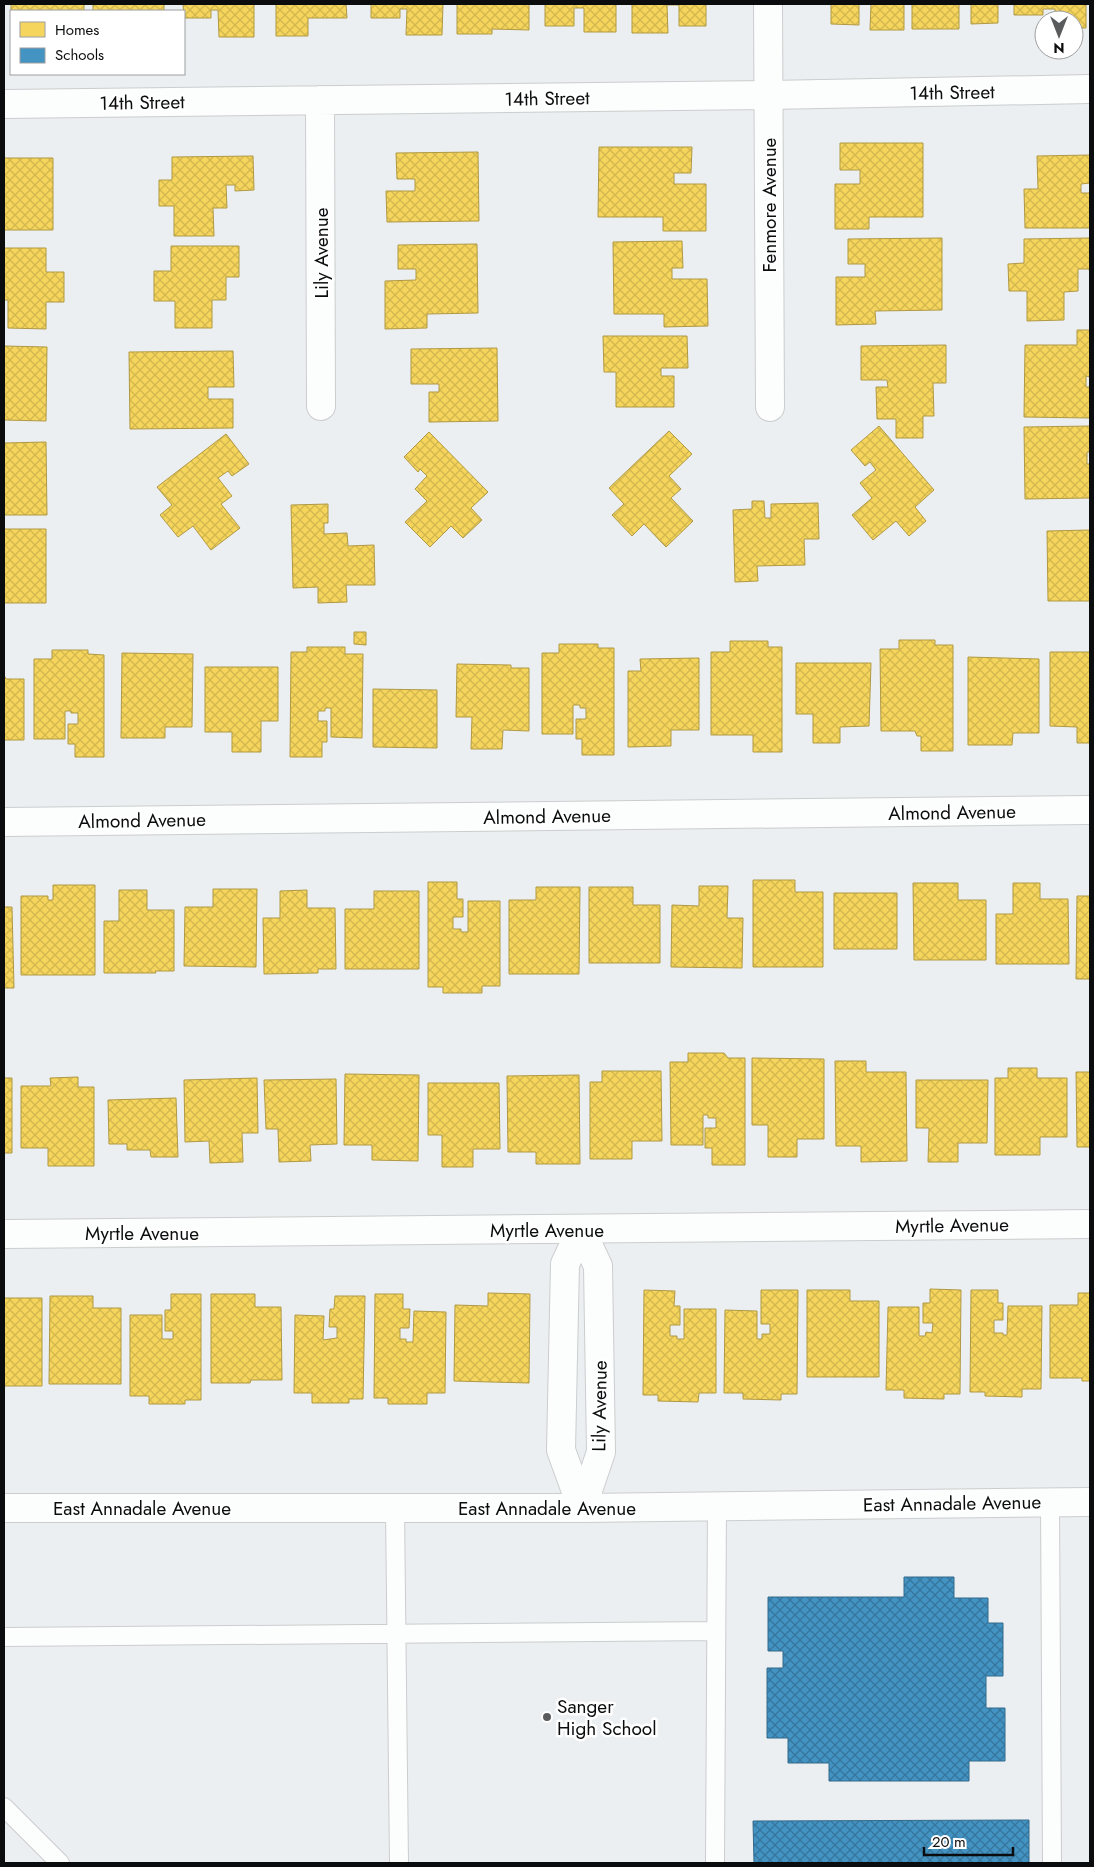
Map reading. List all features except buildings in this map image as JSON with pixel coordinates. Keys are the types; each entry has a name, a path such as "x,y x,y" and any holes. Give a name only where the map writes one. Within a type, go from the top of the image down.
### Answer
{"street":[{"name":"Fenmore Avenue","path":"768,4 770,407"},
{"name":"14th Street","path":"4,104 769,95 1090,89"},
{"name":"Lily Avenue","path":"320,100 321,406"},
{"name":"Almond Avenue","path":"4,822 1090,810"},
{"name":"Myrtle Avenue","path":"4,1234 1090,1224"},
{"name":"Lily Avenue","path":"581,1230 598,1266 601,1452 582,1508"},
{"name":"Lily Avenue","path":"581,1230 565,1264 561,1450 582,1508"},
{"name":"East Annadale Avenue","path":"4,1508 582,1508 1090,1502"}],"lane":[{"path":"1050,1502 1052,1863"},
{"path":"715,1863 717,1506"},
{"path":"395,1508 399,1863"},
{"path":"4,1637 715,1631"},
{"path":"4,1807 60,1863"}],"place":[{"name":"Sanger High School","path":"547,1717"}]}
